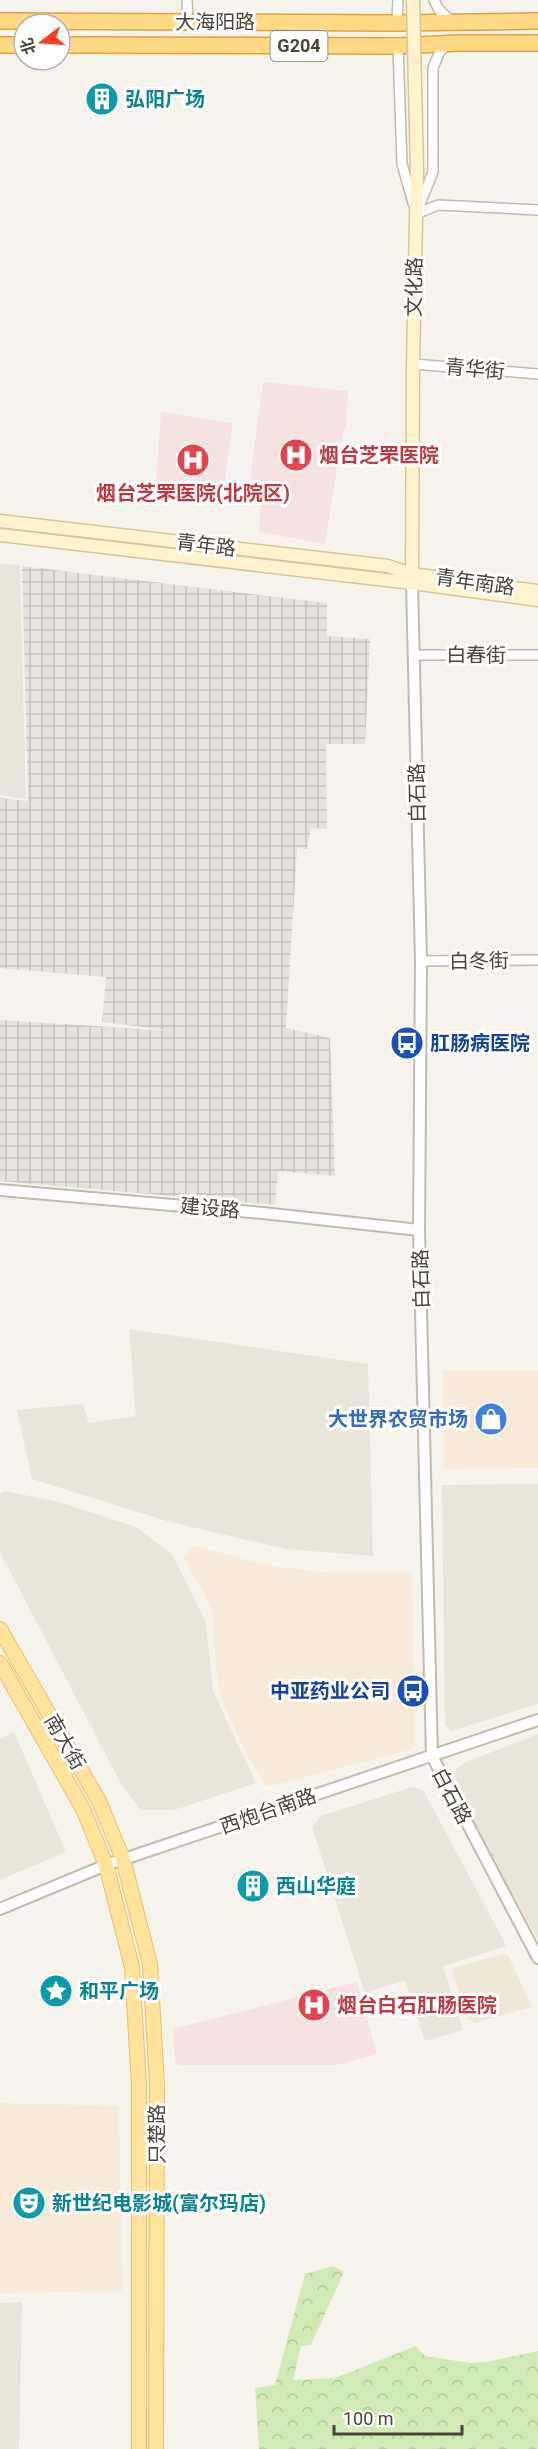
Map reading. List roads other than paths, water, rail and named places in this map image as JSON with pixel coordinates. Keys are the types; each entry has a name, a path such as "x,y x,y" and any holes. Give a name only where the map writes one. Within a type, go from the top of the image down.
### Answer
{"highway":[{"name":"大海阳路","path":"0,21 397,23 538,21"},
{"name":"大海阳路","path":"72,45 398,46 538,43"}],"main road":[{"name":"文化路","path":"412,578 412,364 417,171 413,0"},
{"name":"青年路","path":"0,521 388,566 412,578"},
{"name":"青年路","path":"0,535 412,578"},
{"name":"青年南路","path":"412,578 538,591"},
{"name":"青年南路","path":"412,578 538,600"},
{"name":"南大街","path":"0,1629 99,1801 123,1859"},
{"name":"南大街","path":"0,1663 83,1809 106,1865"},
{"name":"只楚路","path":"123,1859 150,1964 156,2062 156,2449"},
{"name":"只楚路","path":"106,1865 132,1967 139,2085 139,2449"}],"street":[{"path":"187,0 188,22"},
{"path":"397,23 398,0"},
{"path":"434,0 444,15 458,22"},
{"path":"416,214 433,172 433,68 435,59 446,46 459,43"},
{"path":"398,46 402,164 416,214"},
{"path":"416,214 438,205 538,210"},
{"name":"青华街","path":"412,364 538,374"},
{"name":"白石路","path":"412,578 421,961 419,1230 432,1756 538,1958"},
{"name":"白春街","path":"414,655 538,655"},
{"name":"白冬街","path":"421,961 538,960"},
{"name":"建设路","path":"0,1190 262,1213 419,1230"},
{"name":"西炮台南路","path":"0,1909 106,1865 538,1719"}],"place":[{"name":"弘阳广场","path":"102,99"},
{"name":"烟台芝罘医院","path":"296,455"},
{"name":"烟台芝罘医院(北院区)","path":"193,460"},
{"name":"肛肠病医院","path":"407,1043"},
{"name":"大世界农贸市场","path":"491,1419"},
{"name":"中亚药业公司","path":"413,1691"},
{"name":"西山华庭","path":"253,1886"},
{"name":"和平广场","path":"56,1991"},
{"name":"烟台白石肛肠医院","path":"314,2005"},
{"name":"新世纪电影城(富尔玛店)","path":"29,2203"}]}
